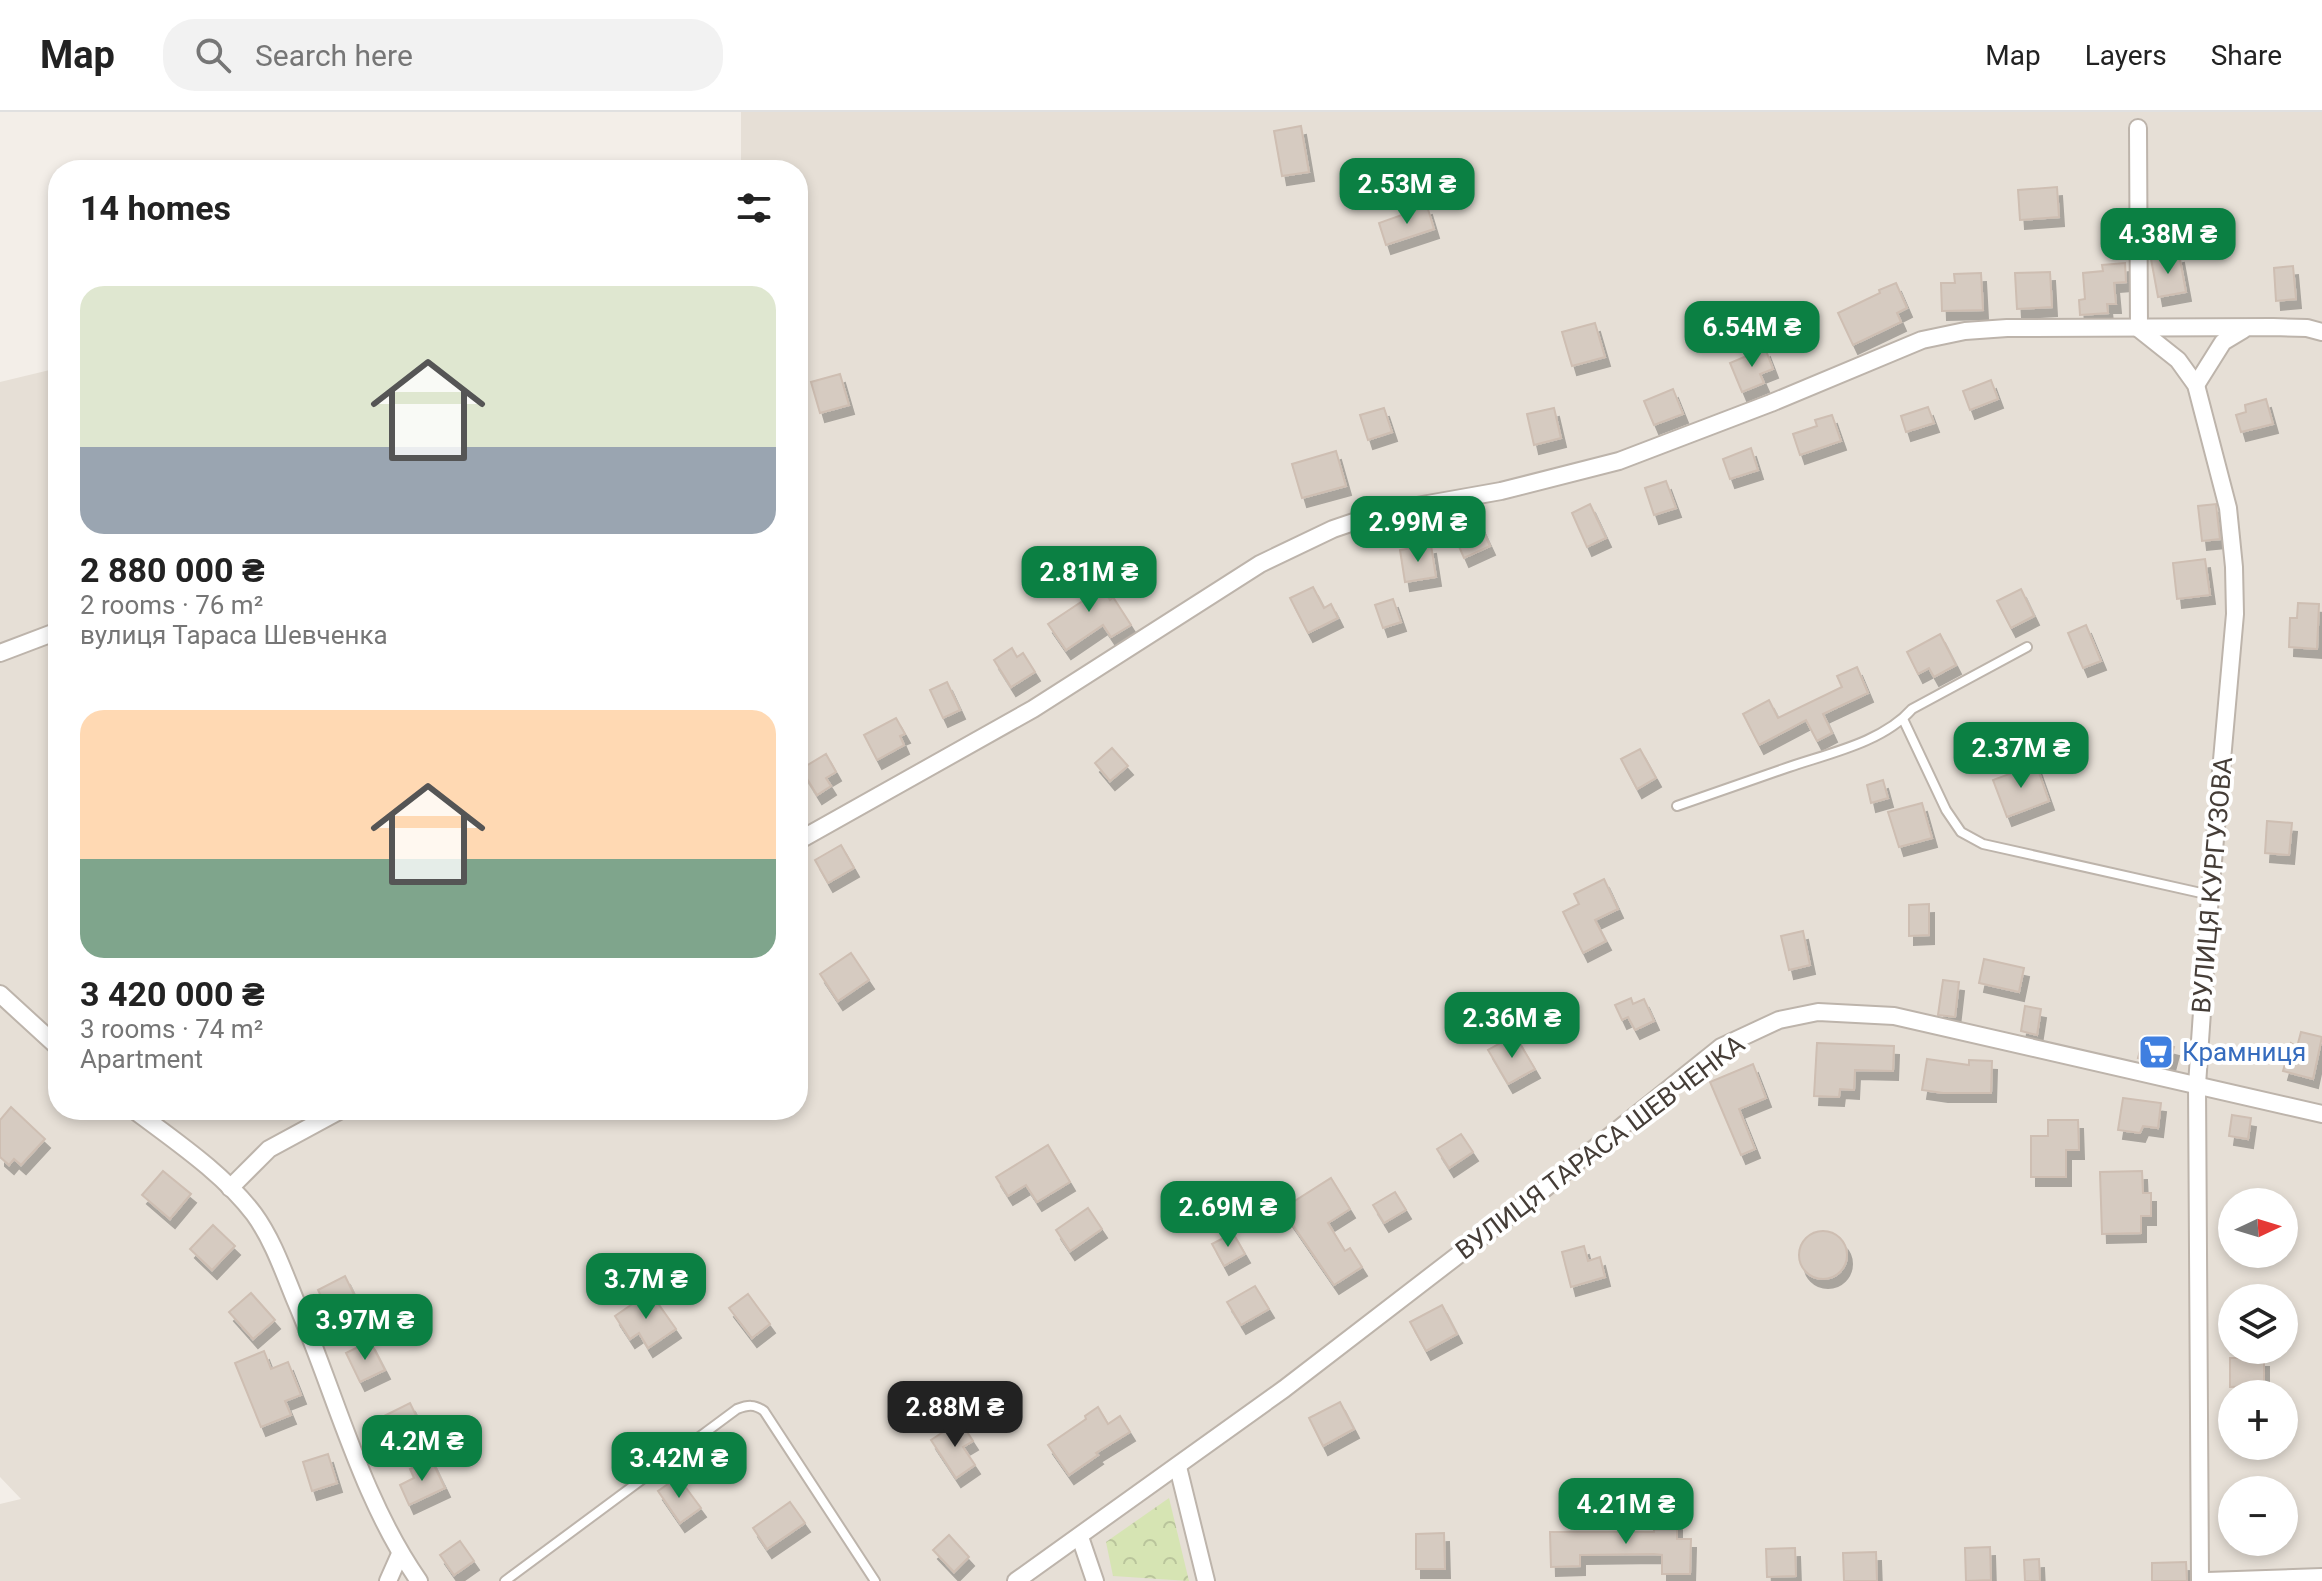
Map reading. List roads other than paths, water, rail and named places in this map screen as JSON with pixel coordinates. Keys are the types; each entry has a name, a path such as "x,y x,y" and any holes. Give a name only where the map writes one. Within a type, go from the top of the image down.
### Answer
{"street":[{"path":"2138,128 2139,329"},
{"path":"808,835 1033,709 1260,564 1333,529 1383,512 1501,491 1619,461 1732,419 1922,340 1965,331 2007,328 2307,328 2322,332"},
{"path":"2139,329 2178,360 2196,385 2223,342 2245,329"},
{"name":"ВУЛИЦЯ КУРГУЗОВА","path":"2196,385 2228,508 2235,614 2197,1085 2200,1581"},
{"path":"0,653 48,635"},
{"path":"0,994 48,1038"},
{"name":"ВУЛИЦЯ ТАРАСА ШЕВЧЕНКА","path":"1017,1580 1284,1389 1721,1047 1779,1020 1818,1012 1894,1016 2322,1114"},
{"path":"146,1120 230,1188 254,1215 272,1244 319,1355 367,1485 400,1554 419,1581"},
{"path":"230,1188 269,1149 323,1120"},
{"path":"1178,1467 1206,1581"},
{"path":"1080,1537 1095,1581"},
{"path":"388,1581 400,1554"},
{"path":"2207,1581 2322,1577"},
{"path":"1017,1580 1040,1581"}],"lane":[{"path":"1677,806 1850,747 1885,731 1912,709 2027,647"},
{"path":"1903,719 1946,810 1961,832 1983,844 2210,895"},
{"path":"505,1581 737,1409 747,1405 764,1411 875,1581"}],"place":[{"name":"Крамниця","path":"2156,1052"}]}
